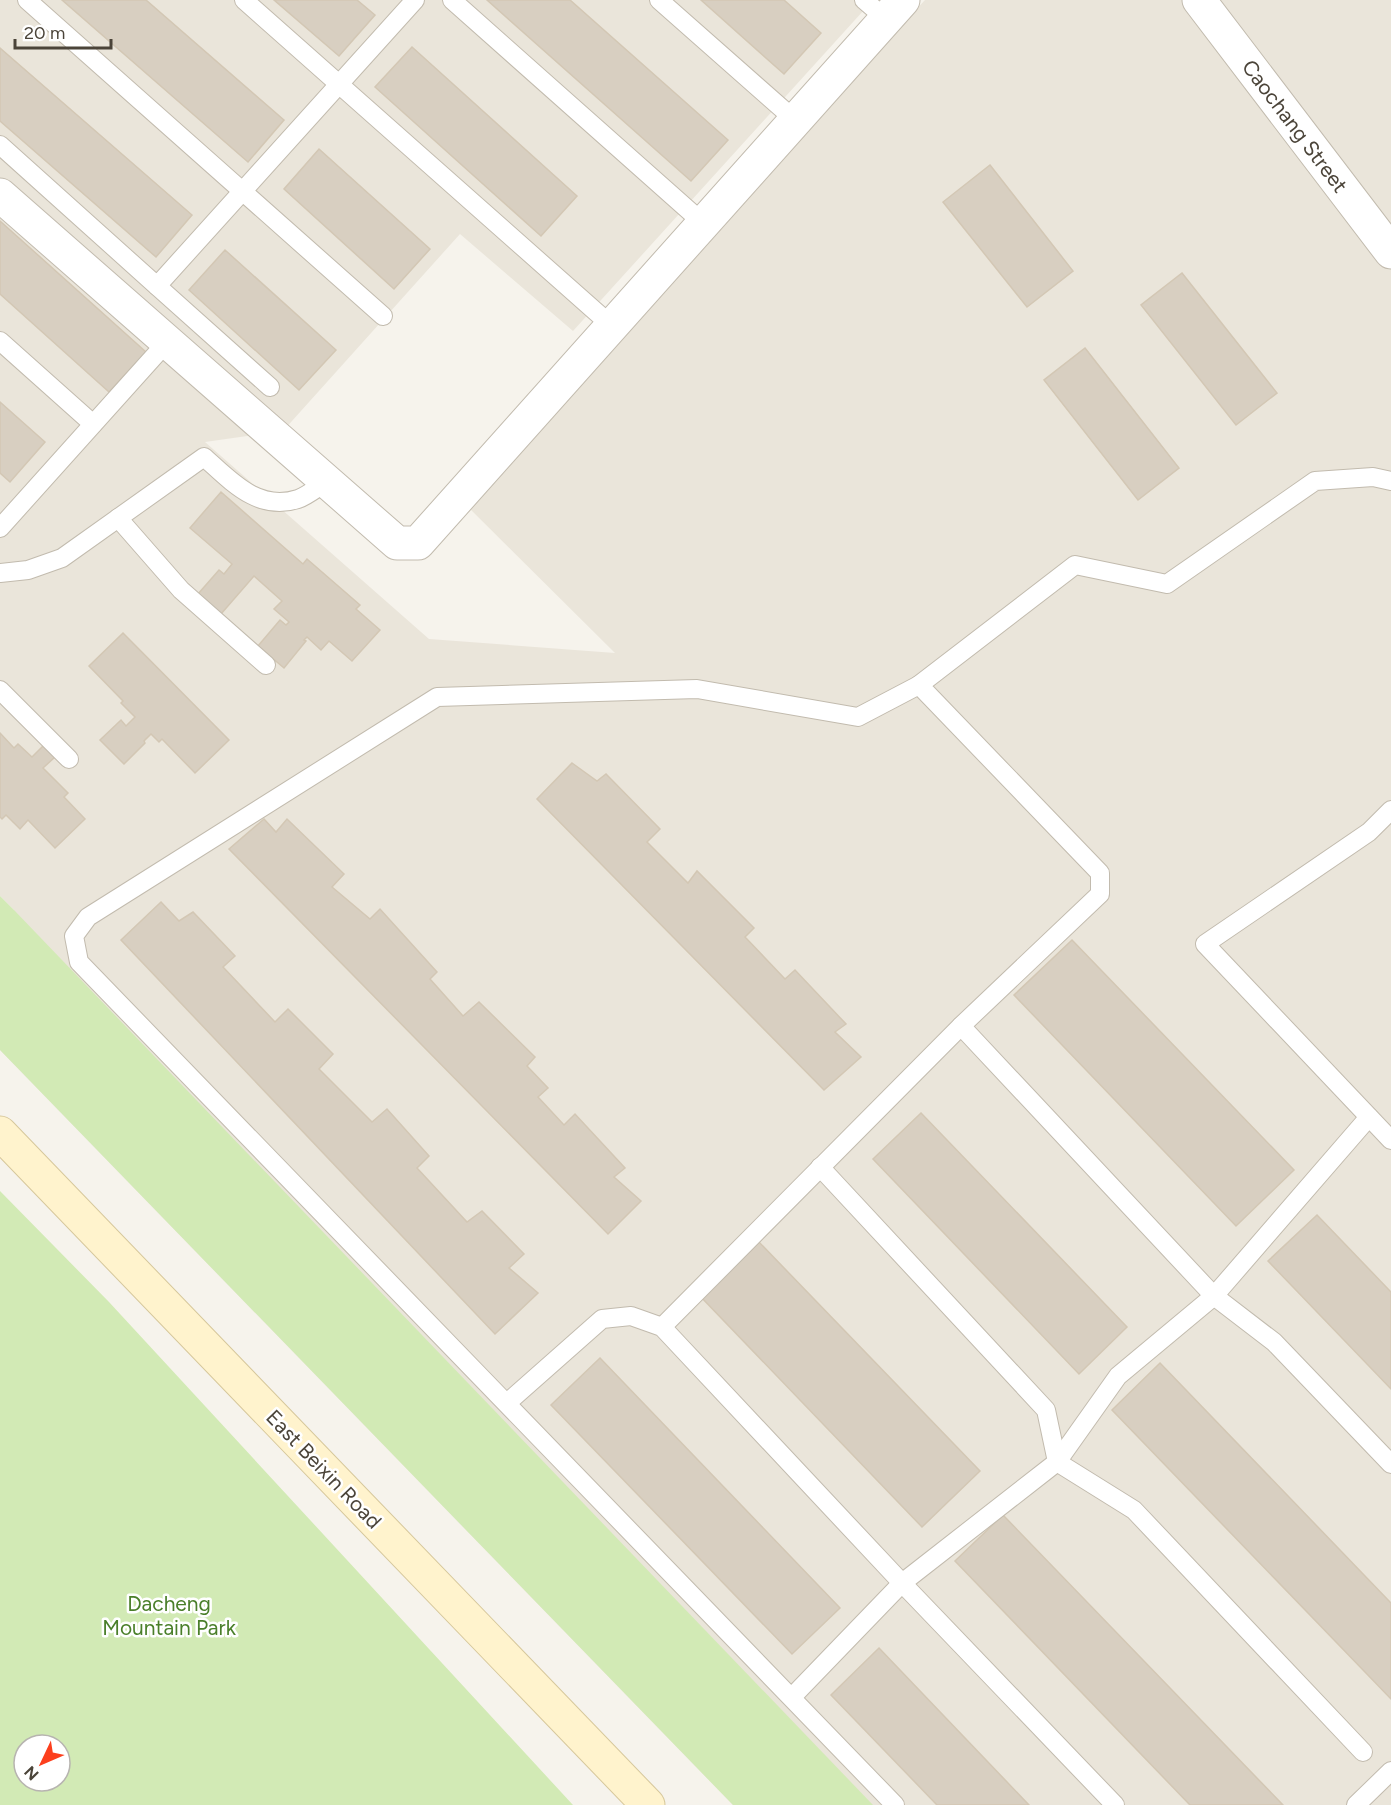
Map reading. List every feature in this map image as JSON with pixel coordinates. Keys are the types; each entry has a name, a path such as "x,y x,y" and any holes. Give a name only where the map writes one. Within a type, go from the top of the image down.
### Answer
{"main road":[{"name":"East Beixin Road","path":"0,1133 648,1805"}],"street":[{"name":"Caochang Street","path":"1199,0 1391,252"},
{"path":"0,195 397,543 418,543 795,120 884,6"}],"lane":[{"path":"27,0 383,316"},
{"path":"244,0 612,326"},
{"path":"157,286 415,0"},
{"path":"452,0 704,223"},
{"path":"659,0 795,120"},
{"path":"0,145 270,387"},
{"path":"0,341 93,424"},
{"path":"0,528 167,342"},
{"path":"0,573 28,570 62,558 204,457 244,492 268,503 299,499 326,482"},
{"path":"895,1805 79,962 74,936 87,917 437,697 697,689 858,717 919,685 1075,565 1167,584 1315,481 1373,477 1391,482"},
{"path":"118,518 181,590 266,664"},
{"path":"662,1327 961,1026 1100,894 1100,873 919,685"},
{"path":"0,690 69,759"},
{"path":"1391,810 1369,832 1205,944 1391,1140"},
{"path":"961,1026 1214,1296 1274,1342 1391,1464"},
{"path":"792,1698 902,1583 1057,1462 1119,1376 1214,1296 1369,1117"},
{"path":"820,1167 1046,1410 1057,1462 1134,1510 1363,1752"},
{"path":"507,1403 602,1319 631,1316 662,1327 902,1583 1115,1805"},
{"path":"1356,1805 1391,1771"}],"shaded area":[{"path":"0,0 873,0 573,331 460,234 283,431 205,442 429,639 615,653 459,498 925,0 1391,0 1391,1805 733,1805 0,1050 0,922 14,910 0,896"}],"green space":[{"path":"0,896 873,1805 733,1805 0,1050"},
{"name":"Dacheng Mountain Park","path":"0,1191 109,1302 573,1805 0,1805"}],"building":[{"path":"62,0 146,0 284,120 248,162"},
{"path":"274,0 357,0 375,15 339,56"},
{"path":"487,0 570,0 728,140 691,181"},
{"path":"701,0 784,0 821,33 784,74"},
{"path":"412,47 577,196 541,236 375,87"},
{"path":"0,48 192,215 156,257 0,121"},
{"path":"319,149 430,249 394,289 284,189"},
{"path":"990,165 1073,271 1027,307 943,202"},
{"path":"0,221 146,352 109,392 0,294"},
{"path":"225,250 336,350 299,390 189,290"},
{"path":"1182,273 1277,393 1236,425 1141,305"},
{"path":"1085,348 1179,468 1138,500 1044,380"},
{"path":"0,402 45,442 10,482 0,473"},
{"path":"221,492 303,564 307,559 360,605 356,609 380,630 352,661 329,641 321,650 307,637 284,668 258,646 280,620 286,625 289,622 274,609 282,601 254,576 221,614 198,594 219,570 224,574 232,564 190,528"},
{"path":"123,633 229,740 195,773 162,739 159,742 151,734 124,764 100,740 121,720 126,726 135,717 121,703 123,701 89,666"},
{"path":"0,733 14,748 18,744 32,757 43,746 55,757 43,768 68,793 64,797 85,819 55,848 28,820 20,829 6,815 2,819 0,817"},
{"path":"572,763 597,781 606,774 660,829 647,842 688,883 697,871 754,928 745,937 785,979 795,970 846,1024 835,1032 861,1057 824,1090 537,799"},
{"path":"264,819 276,832 287,819 344,874 332,887 370,919 380,909 437,972 430,979 463,1016 479,1002 535,1057 527,1066 548,1088 538,1097 564,1125 575,1114 625,1168 614,1177 641,1201 608,1234 229,849"},
{"path":"161,902 179,921 193,912 235,956 223,967 275,1022 288,1009 333,1054 319,1069 372,1122 387,1109 429,1156 417,1168 467,1222 482,1211 524,1254 509,1268 538,1293 495,1334 121,940"},
{"path":"1072,940 1294,1170 1236,1226 1014,995"},
{"path":"921,1113 1127,1327 1079,1374 873,1159"},
{"path":"1317,1215 1391,1292 1391,1389 1268,1261"},
{"path":"758,1241 980,1471 922,1527 700,1296"},
{"path":"600,1358 840,1608 792,1654 551,1405"},
{"path":"1160,1363 1391,1603 1391,1699 1112,1410"},
{"path":"1003,1515 1283,1805 1190,1805 955,1561"},
{"path":"879,1648 1029,1805 937,1805 831,1695"}]}
